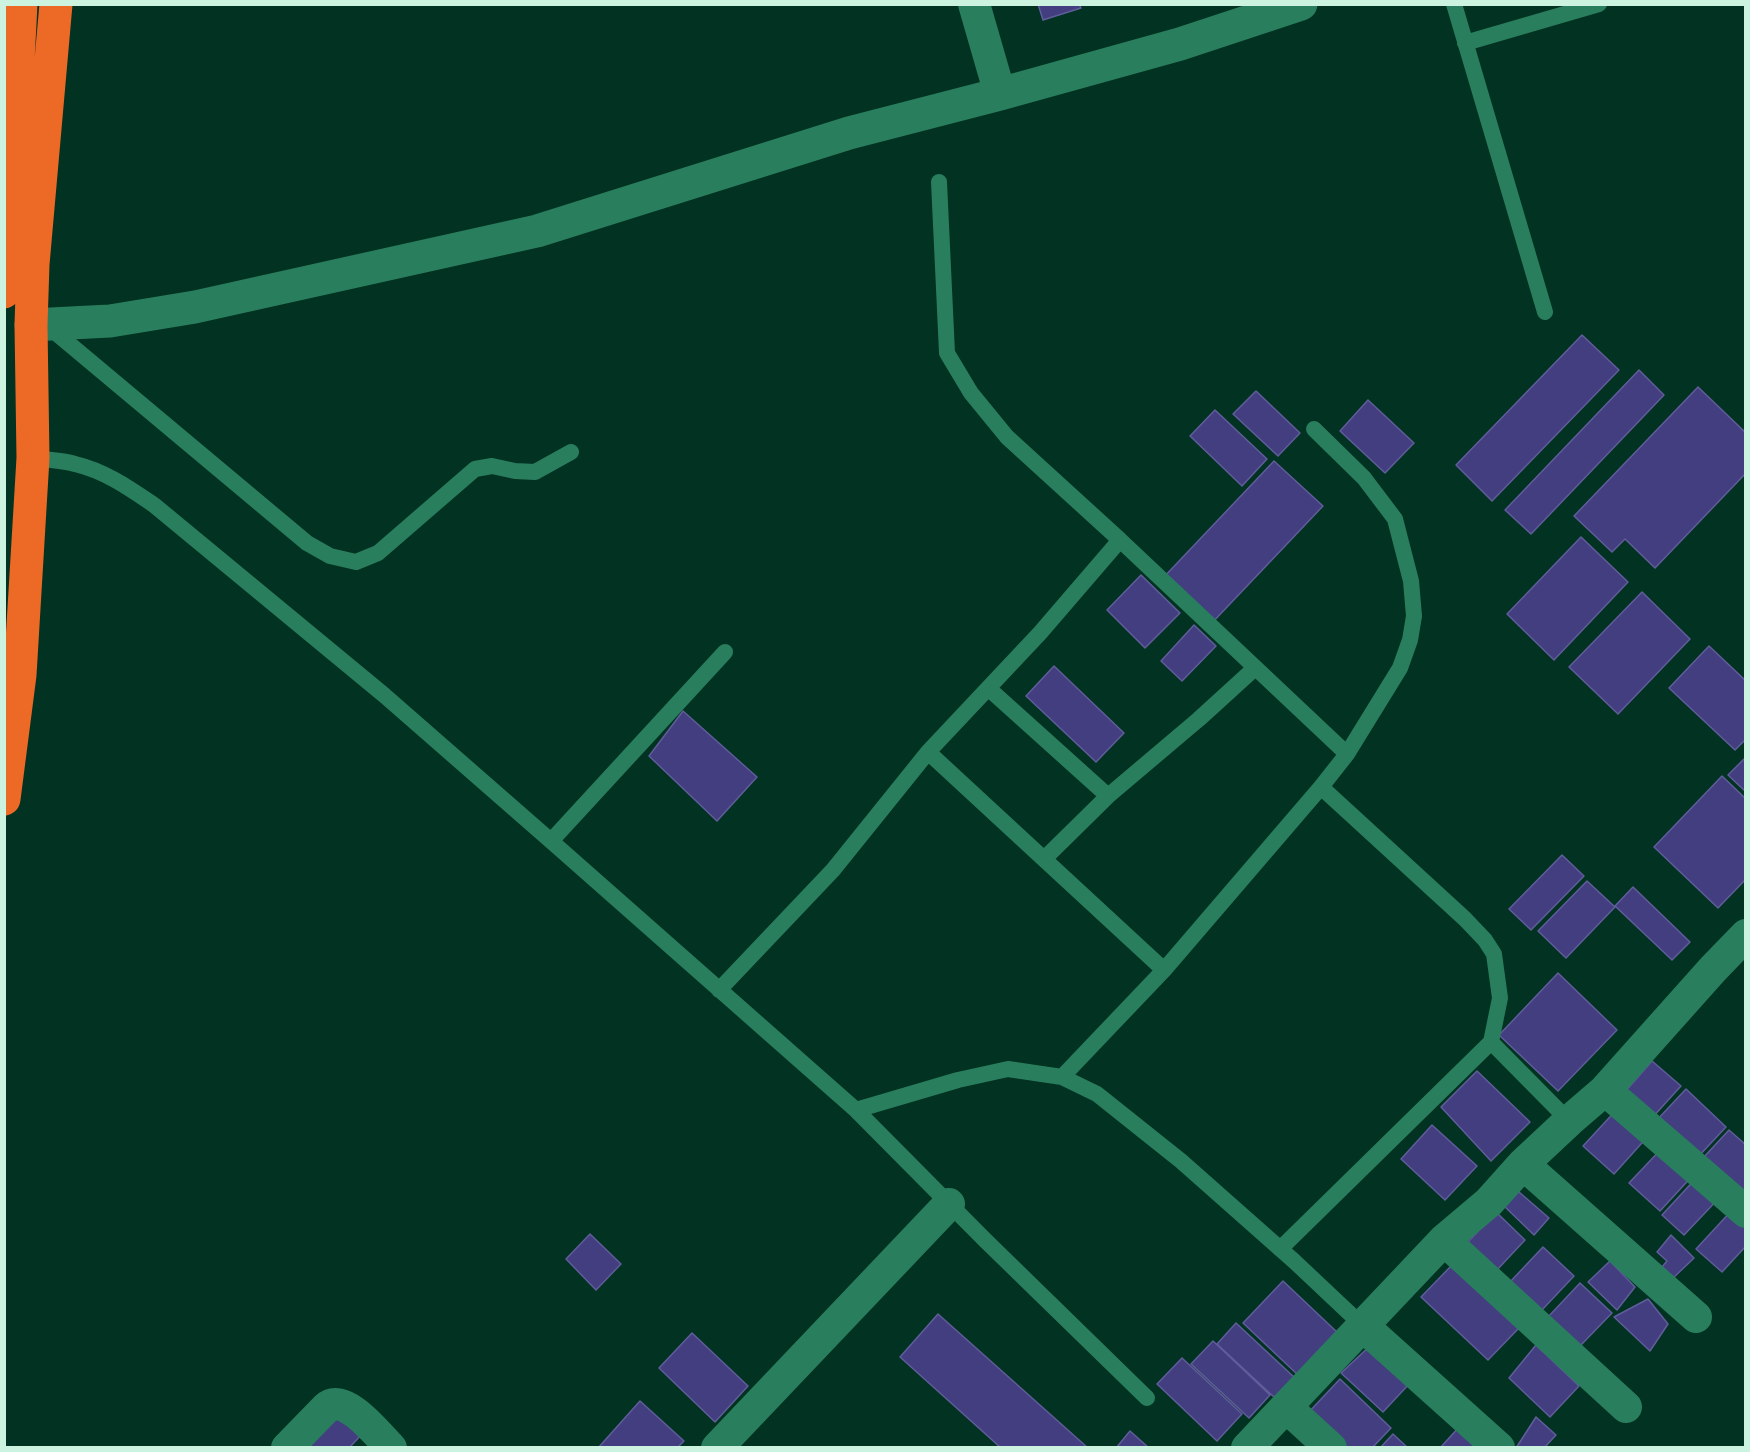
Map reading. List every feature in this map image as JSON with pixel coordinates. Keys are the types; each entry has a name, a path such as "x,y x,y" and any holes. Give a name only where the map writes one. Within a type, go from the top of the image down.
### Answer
{"highway":[{"path":"4,292 21,4"},
{"path":"5,791 20,675 33,458 38,325 33,264 56,4"}],"street":[{"path":"974,4 1000,94"},
{"path":"38,325 110,321 195,308 537,231 849,133 1170,47 1261,11 1301,4"},
{"path":"1247,1448 1444,1240 1489,1202 1523,1164 1605,1090 1746,935"},
{"path":"1605,1090 1746,1212"},
{"path":"1523,1164 1696,1317"},
{"path":"717,1448 949,1204"},
{"path":"1444,1240 1626,1407"},
{"path":"1363,1326 1499,1448"},
{"path":"287,1448 329,1404 335,1403 343,1404 352,1410 391,1448"},
{"path":"1286,1407 1331,1448"}],"lane":[{"path":"1454,4 1545,312"},
{"path":"1466,42 1599,4"},
{"path":"939,182 947,353 971,393 1007,437 1347,754"},
{"path":"38,325 308,543 330,556 356,562 378,553 475,469 492,466 535,472 571,452"},
{"path":"1062,1077 1164,970 1322,787 1347,754 1400,668 1410,640 1414,616 1411,581 1395,519 1364,478 1314,429"},
{"path":"33,458 72,463 91,468 117,480 154,505 384,695 856,1110 1148,1398"},
{"path":"719,990 833,870 928,752 1040,633 1120,540"},
{"path":"551,840 724,652"},
{"path":"1044,859 1108,796 1255,668"},
{"path":"988,688 1108,796"},
{"path":"928,752 1164,970"},
{"path":"1280,1249 1491,1042 1500,998 1494,954 1485,940 1322,787"},
{"path":"1491,1042 1569,1121"},
{"path":"856,1110 958,1080 1008,1069 1062,1077 1097,1094 1181,1161 1363,1326"}],"building":[{"path":"1038,4 1079,4 1081,8 1043,20"},
{"path":"1582,335 1619,370 1492,501 1456,465"},
{"path":"1639,370 1664,395 1531,534 1505,510"},
{"path":"1698,387 1746,433 1746,473 1655,568 1625,539 1612,552 1574,516"},
{"path":"1256,391 1300,433 1278,456 1233,414"},
{"path":"1368,400 1414,443 1385,473 1340,431"},
{"path":"1215,410 1267,459 1242,486 1190,436"},
{"path":"1274,461 1323,506 1210,625 1162,579"},
{"path":"1581,537 1628,582 1554,660 1507,614"},
{"path":"1141,575 1180,613 1145,648 1107,610"},
{"path":"1642,592 1690,639 1618,714 1569,667"},
{"path":"1194,625 1216,646 1182,681 1161,661"},
{"path":"1709,646 1746,681 1746,739 1735,750 1669,688"},
{"path":"1054,666 1124,733 1096,762 1026,696"},
{"path":"683,711 757,777 717,821 649,756"},
{"path":"1746,757 1746,792 1728,775"},
{"path":"1722,776 1746,799 1746,879 1718,908 1654,847"},
{"path":"1562,855 1584,876 1531,930 1509,909"},
{"path":"1587,881 1615,907 1566,958 1538,931"},
{"path":"1633,887 1690,942 1672,960 1615,906"},
{"path":"1558,973 1617,1030 1558,1091 1499,1035"},
{"path":"1652,1061 1681,1086 1651,1119 1623,1094"},
{"path":"1477,1071 1530,1122 1491,1161 1441,1107"},
{"path":"1686,1089 1726,1127 1696,1159 1656,1121"},
{"path":"1620,1106 1650,1134 1614,1174 1583,1146"},
{"path":"1432,1125 1477,1166 1445,1200 1401,1159"},
{"path":"1729,1130 1746,1145 1746,1188 1740,1194 1703,1158"},
{"path":"1665,1145 1695,1173 1660,1211 1629,1183"},
{"path":"1699,1175 1721,1196 1684,1235 1662,1215"},
{"path":"1519,1192 1549,1218 1534,1235 1502,1204"},
{"path":"1733,1209 1746,1221 1746,1246 1722,1272 1696,1249"},
{"path":"1496,1212 1525,1240 1496,1271 1467,1243"},
{"path":"590,1234 621,1264 596,1290 566,1259"},
{"path":"1671,1235 1694,1258 1671,1280 1657,1273 1667,1261 1657,1252"},
{"path":"1543,1247 1574,1276 1541,1311 1510,1282"},
{"path":"1610,1261 1635,1287 1617,1310 1588,1282"},
{"path":"1452,1265 1519,1328 1488,1360 1421,1297"},
{"path":"1283,1281 1339,1334 1299,1376 1243,1323"},
{"path":"1580,1283 1612,1313 1580,1346 1548,1317"},
{"path":"1648,1299 1668,1324 1650,1351 1614,1317"},
{"path":"938,1314 1088,1448 1001,1448 900,1357"},
{"path":"1236,1323 1295,1378 1275,1398 1217,1344"},
{"path":"692,1333 748,1386 715,1422 659,1368"},
{"path":"1213,1341 1270,1395 1249,1418 1191,1364"},
{"path":"1372,1344 1411,1382 1383,1412 1341,1373"},
{"path":"1536,1345 1579,1386 1550,1417 1509,1378"},
{"path":"1182,1358 1242,1414 1217,1441 1157,1384"},
{"path":"1340,1379 1391,1428 1372,1448 1344,1448 1308,1413"},
{"path":"640,1401 684,1441 677,1448 598,1448"},
{"path":"333,1405 363,1433 349,1448 294,1448"},
{"path":"1536,1417 1556,1435 1544,1448 1516,1448"},
{"path":"1460,1426 1482,1448 1440,1448"},
{"path":"1130,1431 1149,1448 1116,1448"},
{"path":"1393,1434 1408,1448 1380,1448"}]}
